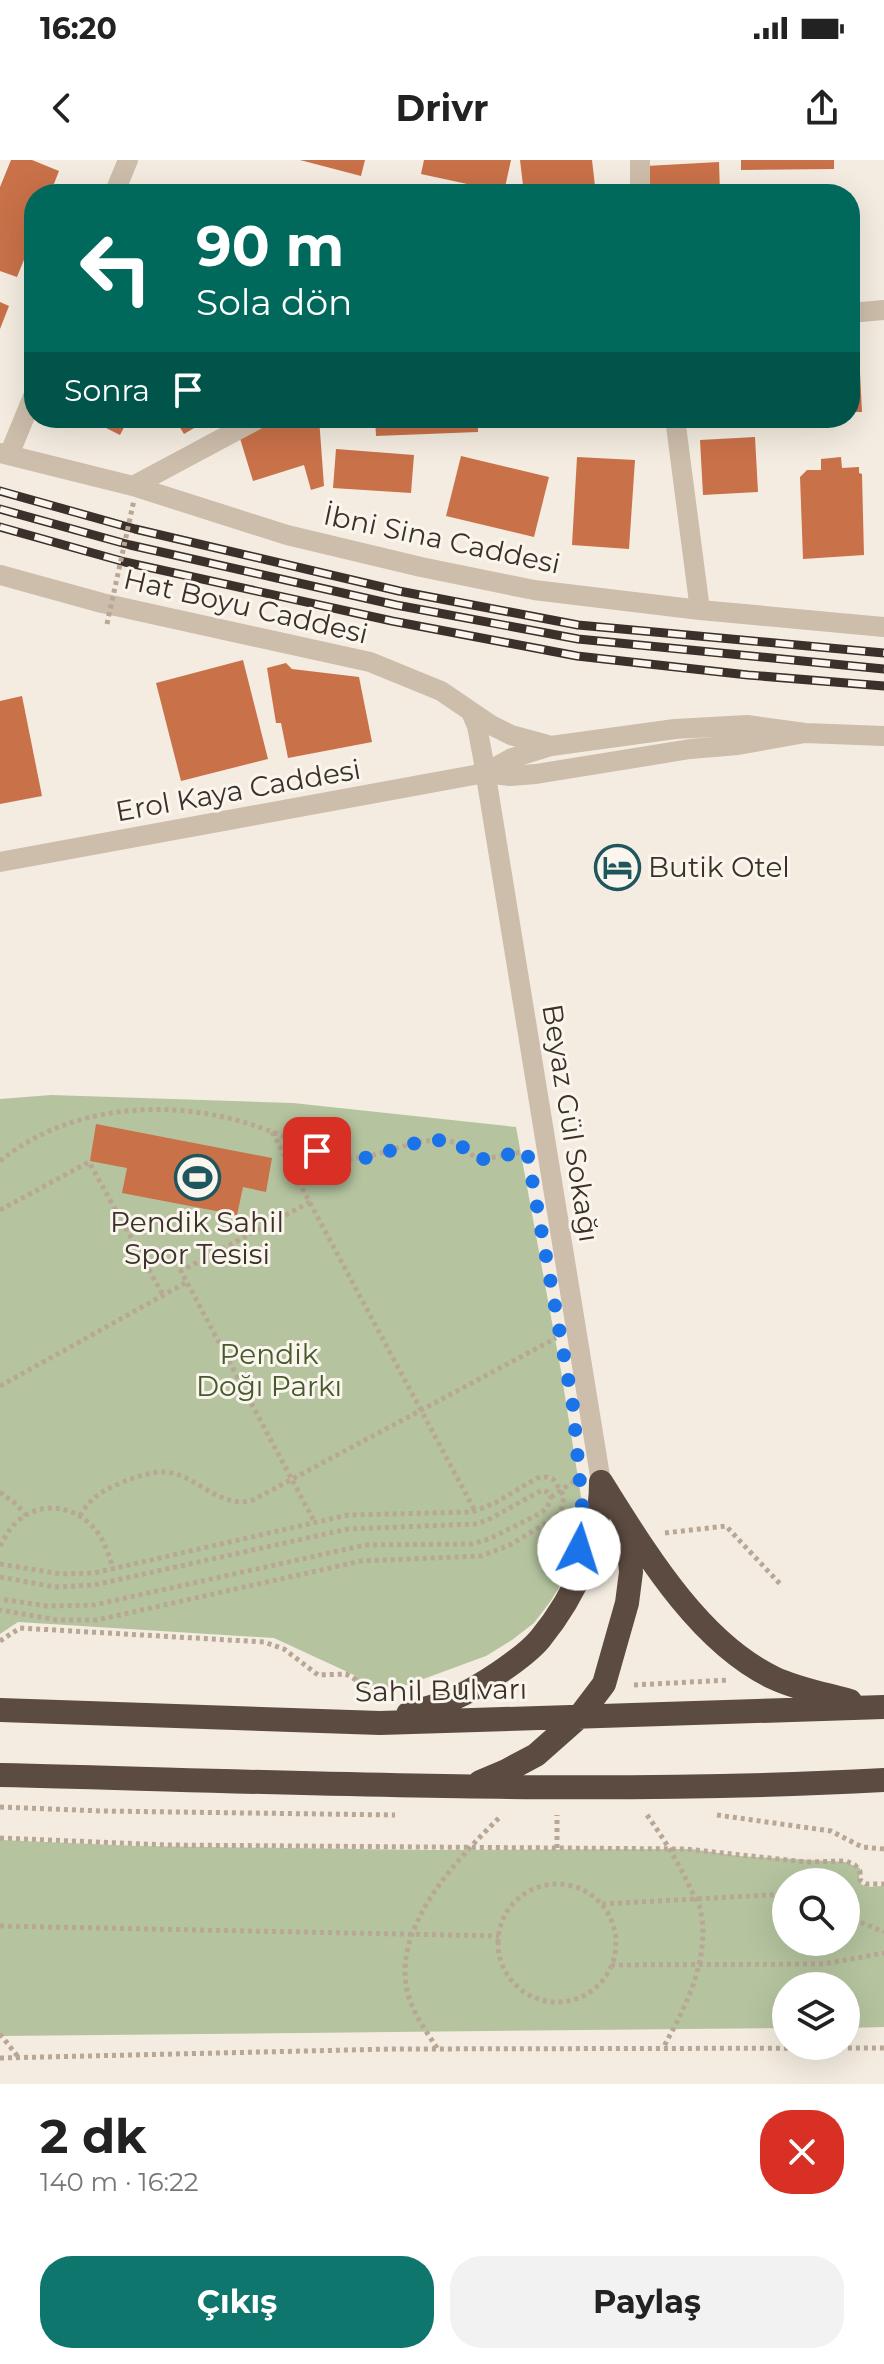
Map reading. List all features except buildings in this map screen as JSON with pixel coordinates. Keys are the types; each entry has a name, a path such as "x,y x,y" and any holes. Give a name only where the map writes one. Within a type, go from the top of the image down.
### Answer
{"highway":[{"path":"591,1487 627,1523 662,1576 733,1652 774,1678 878,1708"},
{"path":"380,1723 454,1699 495,1675 538,1641 571,1595 592,1545 601,1502 591,1487"},
{"path":"469,1787 536,1755 579,1717 604,1684 627,1603 631,1572 627,1523"},
{"name":"Sahil Bulvarı","path":"0,1710 380,1723 878,1708"},
{"path":"0,1775 469,1787 690,1786 884,1780"}],"street":[{"path":"118,184 128,160"},
{"path":"640,160 640,184"},
{"path":"860,312 884,310"},
{"path":"5,454 24,415"},
{"path":"133,493 243,428"},
{"path":"676,428 700,610"},
{"name":"İbni Sina Caddesi","path":"5,454 287,535 534,590 700,610 884,627"},
{"name":"Hat Boyu Caddesi","path":"0,575 102,603 370,662 441,691 511,735 551,746"},
{"name":"Beyaz Gül Sokağı","path":"471,712 480,739 591,1487"},
{"name":"Erol Kaya Caddesi","path":"485,773 512,758 551,746 719,726 747,725 805,733 884,736"},
{"name":"Erol Kaya Caddesi","path":"0,862 485,773 510,776 536,774 805,733"}],"path":[{"path":"107,624 133,493"},
{"path":"0,1161 21,1144 44,1132 122,1110 194,1113 248,1123 346,1160 439,1141 454,1142 478,1160 527,1151"},
{"path":"272,1132 475,1511"},
{"path":"0,1210 89,1162 163,1295"},
{"path":"310,1202 181,1271 315,1523"},
{"path":"0,1386 187,1282"},
{"path":"80,1516 90,1501 108,1488 157,1472 174,1474 228,1500 253,1500 560,1335 563,1349"},
{"path":"0,1599 47,1606 94,1605 365,1545 472,1544 489,1539 541,1513 547,1508 551,1497 581,1477 591,1487"},
{"path":"0,1564 61,1574 94,1573 348,1515 475,1511 537,1478 553,1479 561,1490 564,1503 556,1517 510,1545 481,1556 361,1561 97,1620 57,1620 0,1610"},
{"path":"0,1577 55,1587 94,1585 348,1529 475,1524 542,1490 551,1497"},
{"path":"0,1492 26,1515"},
{"path":"0,1546 17,1521 32,1511 64,1509 80,1516 98,1533 113,1568"},
{"path":"731,1534 782,1586"},
{"path":"0,1641 20,1628 264,1642 284,1649 318,1675 346,1674 367,1693 401,1688"},
{"path":"0,1807 405,1815"},
{"path":"543,1815 557,1815 557,1848"},
{"path":"633,1815 661,1815"},
{"path":"647,1815 670,1848 701,1909 703,1932 692,1991 663,2048"},
{"path":"703,1815 831,1831 862,1847 884,1849"},
{"path":"489,1816 515,1816"},
{"path":"437,2049 409,1998 405,1965 412,1935 430,1900 469,1847 501,1816"},
{"path":"0,1838 167,1845 670,1848 806,1862 846,1861 855,1865 860,1871 860,1880 866,1884 884,1884"},
{"path":"548,1884 568,1885 587,1891 602,1904 612,1921 617,1940 614,1960 605,1977 591,1991 573,2000 553,2001 535,1997 518,1987 506,1973 499,1955 499,1936 504,1917 515,1902 530,1890 548,1884"},
{"path":"602,1904 772,1895"},
{"path":"860,1922 884,1932"},
{"path":"0,1926 499,1936"},
{"path":"611,1965 824,1964 884,1953"},
{"path":"0,2034 19,2059"},
{"path":"0,2058 437,2049 866,2048 884,2045"}],"green space":[{"name":"Pendik Doğı Parkı","path":"51,1095 293,1103 516,1127 582,1503 581,1530 565,1578 534,1623 486,1656 396,1689 359,1688 354,1675 274,1638 18,1622 0,1634 0,1099"},
{"path":"0,1840 137,1846 427,1850 692,1849 738,1856 845,1862 860,1868 772,1868 772,1956 860,1956 860,1882 869,1887 884,1886 884,2027 860,2028 860,1972 772,1972 772,2028 0,2036"}],"railway":[{"path":"0,491 135,529 399,591 578,625 884,653"},
{"path":"0,509 130,545 396,605 578,639 884,669"},
{"path":"0,527 125,562 392,621 577,656 884,686"}],"place":[{"name":"Butik Otel","path":"617,867"},
{"name":"Pendik Sahil Spor Tesisi","path":"197,1178"}],"route":[{"path":"317,1151 346,1160 439,1141 454,1142 478,1160 527,1151 573,1406 584,1527 579,1549"}]}
